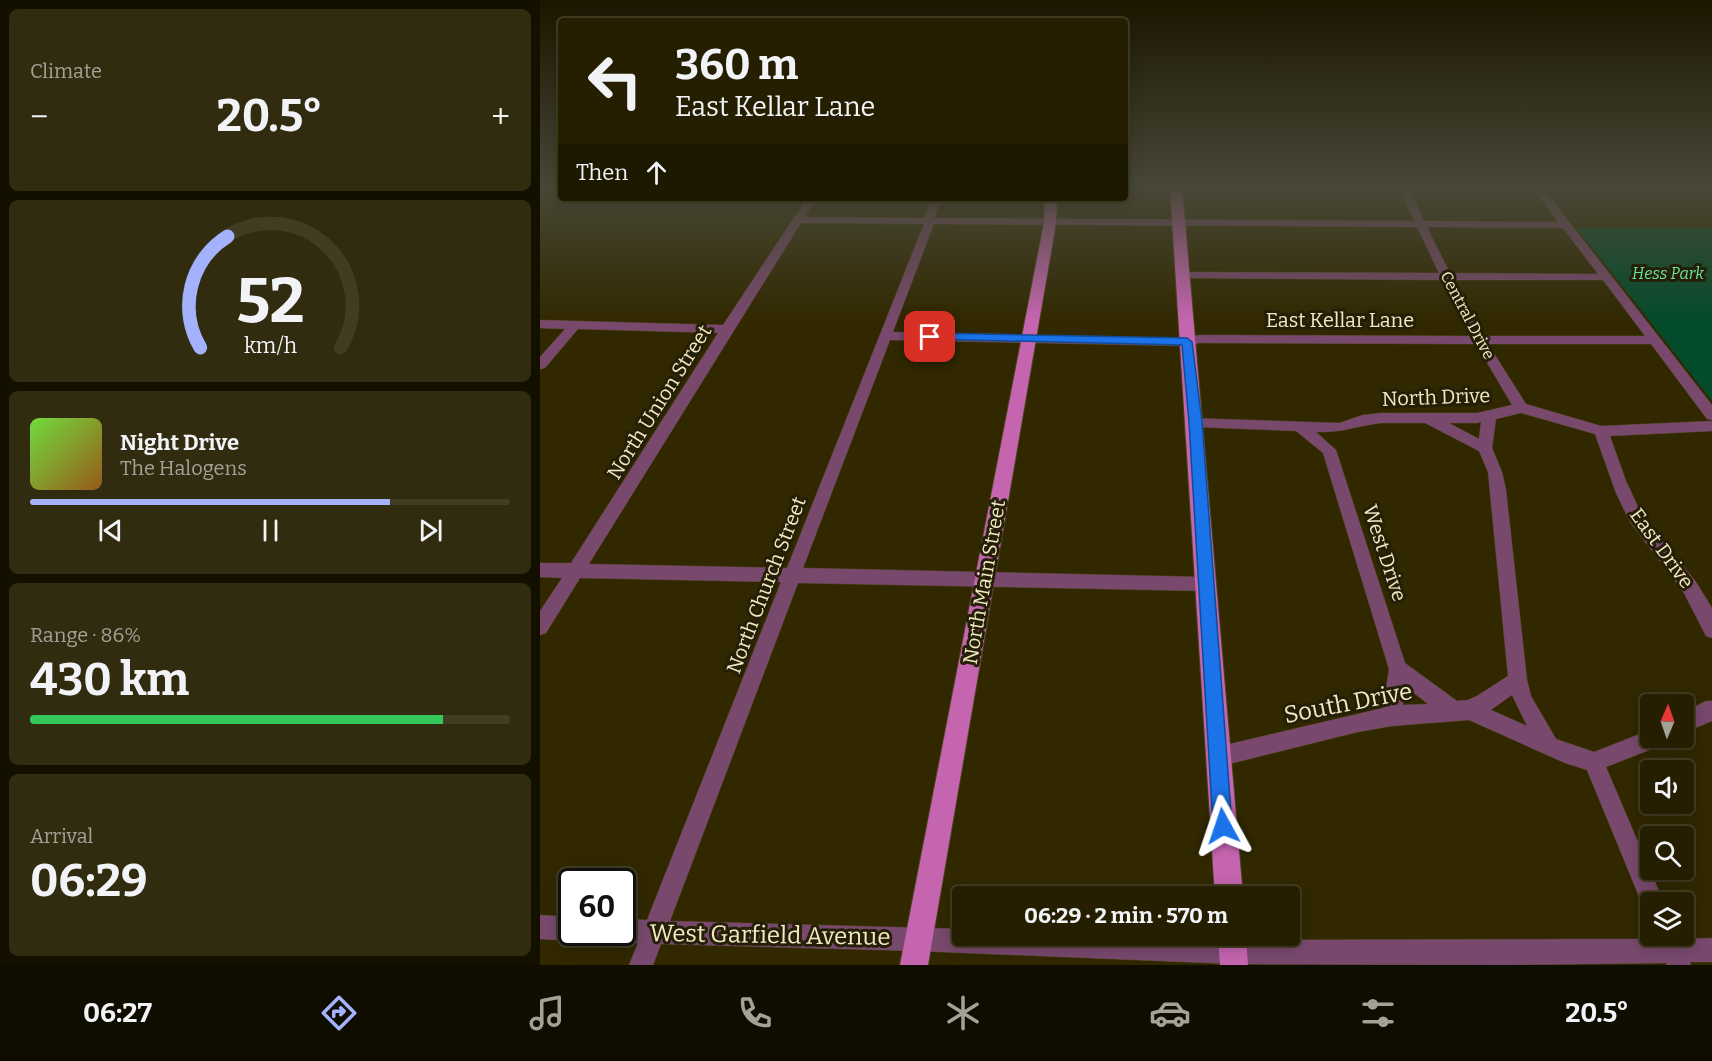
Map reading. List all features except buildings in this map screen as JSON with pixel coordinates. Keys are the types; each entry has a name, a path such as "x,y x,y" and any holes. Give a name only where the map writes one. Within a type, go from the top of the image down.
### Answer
{"main road":[{"name":"North Main Street","path":"914,965 1048,232"},
{"path":"1180,232 1228,886"}],"street":[{"name":"North Union Street","path":"540,627 790,232"},
{"name":"North Church Street","path":"641,965 925,232"},
{"name":"Central Drive","path":"1424,232 1480,340 1521,408"},
{"path":"1571,232 1712,415"},
{"path":"1183,275 1606,277"},
{"path":"540,324 728,328"},
{"path":"540,365 575,325"},
{"name":"East Kellar Lane","path":"885,336 1187,342 1199,339 1653,340"},
{"path":"1521,408 1601,431 1712,426"},
{"name":"North Drive","path":"1195,422 1339,428 1363,420 1489,417 1521,408"},
{"path":"1489,417 1485,448 1495,472 1498,490 1518,680 1522,699 1548,744"},
{"path":"1427,418 1485,448"},
{"path":"1299,426 1329,450 1339,428"},
{"name":"East Drive","path":"1601,431 1624,492 1637,518 1705,607 1712,630"},
{"name":"West Drive","path":"1329,450 1398,669 1392,716"},
{"path":"540,570 1204,584"},
{"path":"1398,669 1462,711 1484,703 1518,680"},
{"path":"1694,717 1710,708"},
{"name":"South Drive","path":"1217,757 1358,722 1392,716 1462,711 1548,744 1572,756 1594,762"},
{"path":"1640,744 1594,762 1648,892"},
{"path":"540,927 558,928"},
{"name":"West Garfield Avenue","path":"636,931 1233,951 1712,950"}],"green space":[{"name":"Hess Park","path":"1580,232 1712,232 1712,401"}],"route":[{"path":"930,337 1187,342 1195,422 1204,584 1223,826"}]}
